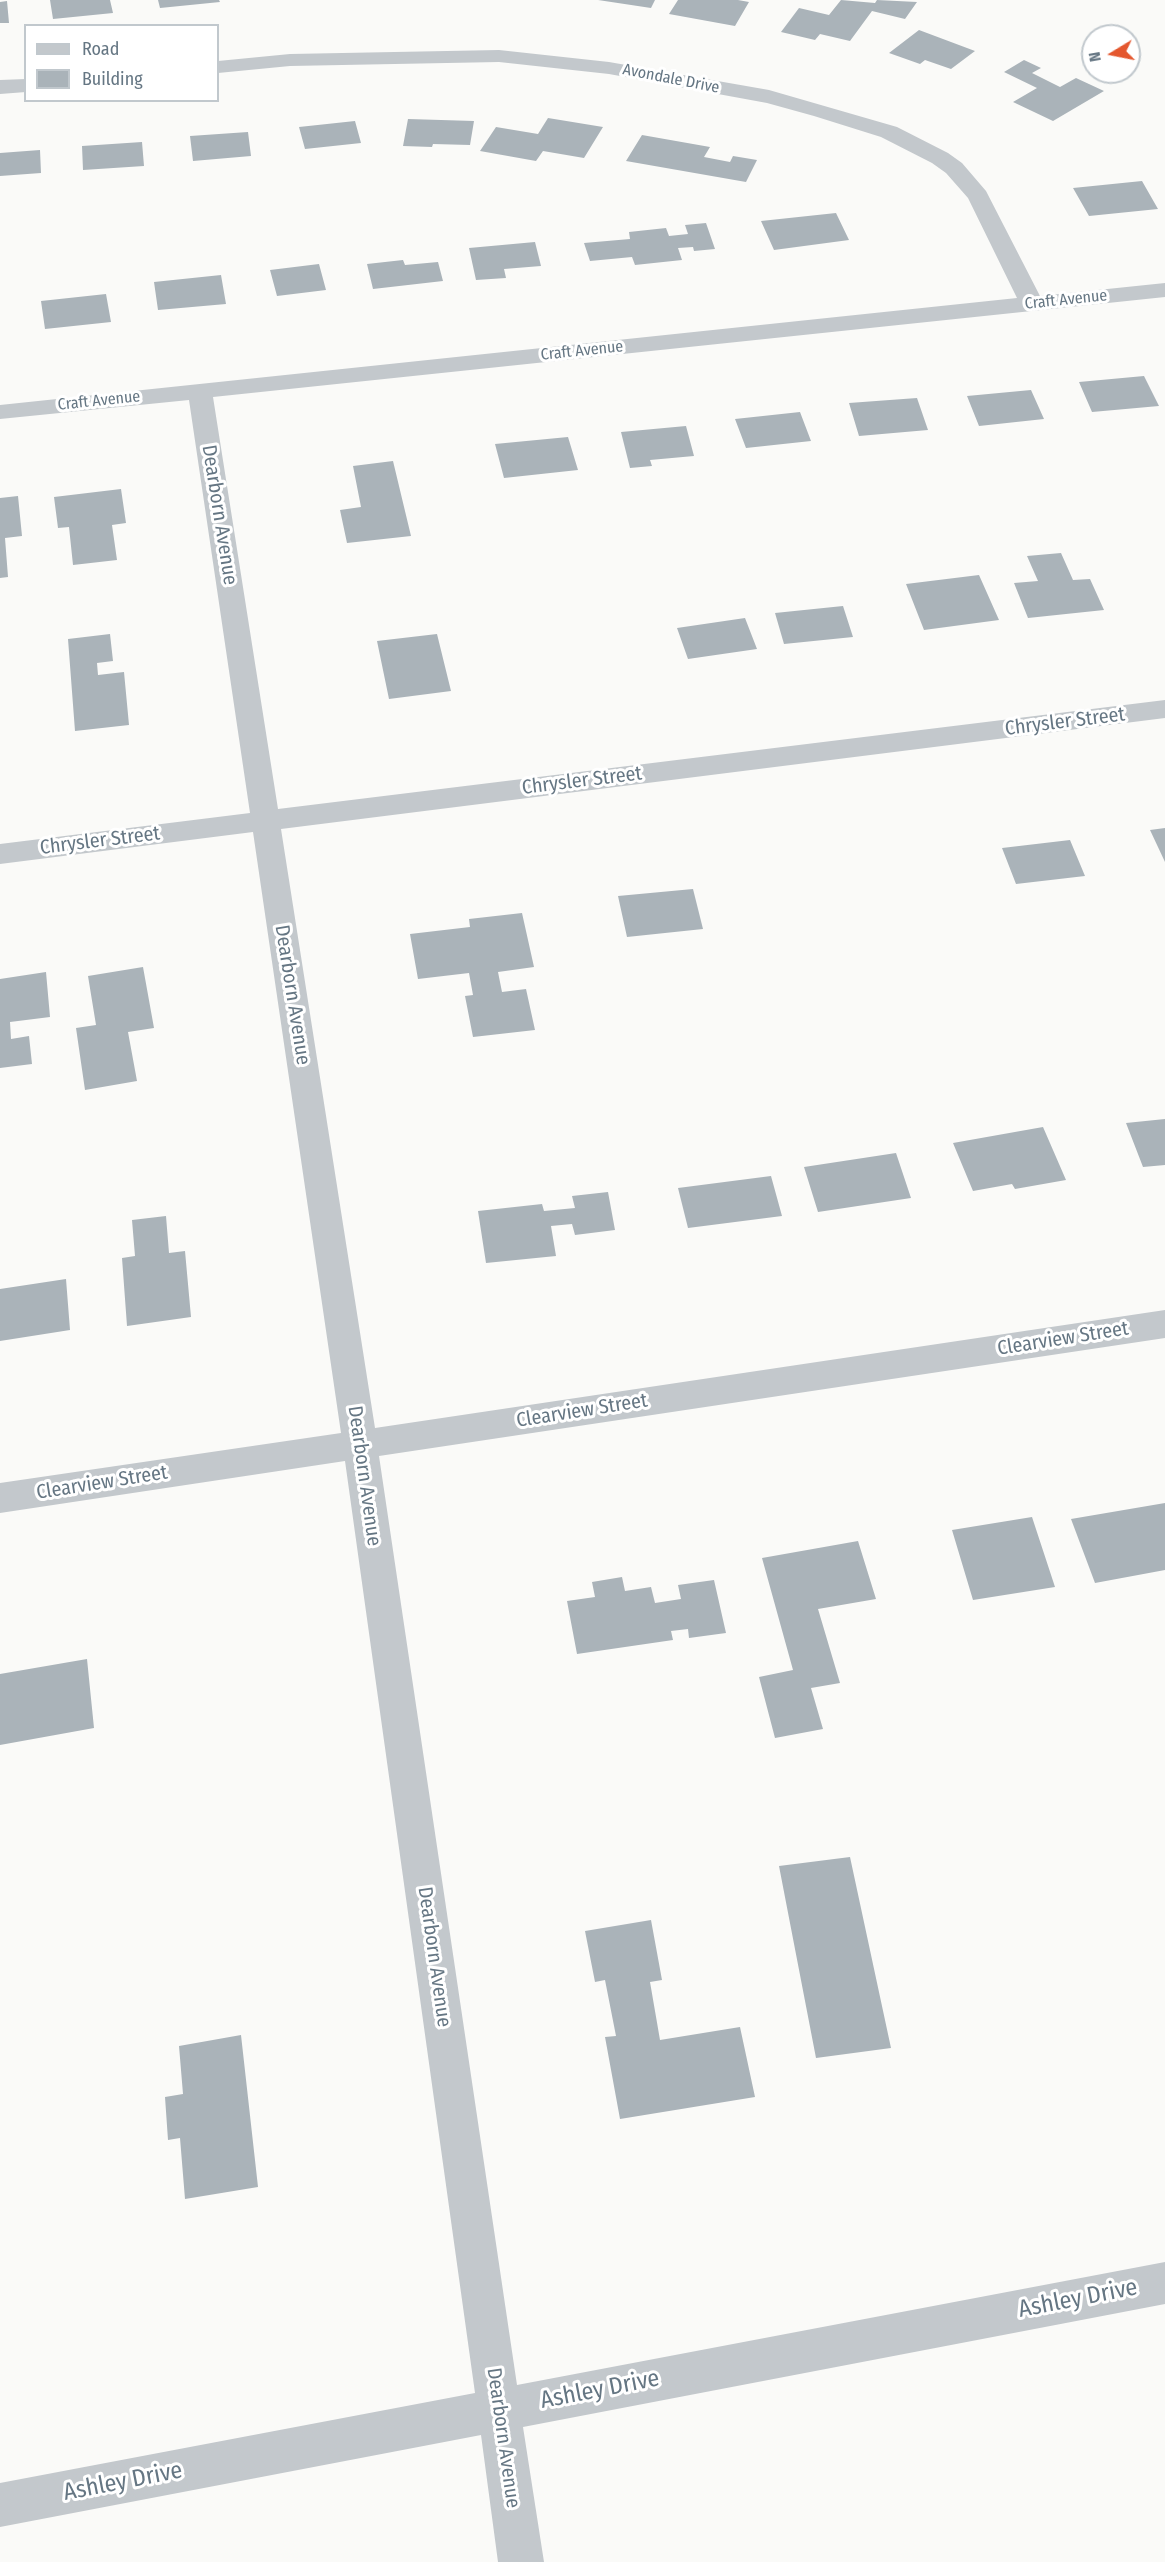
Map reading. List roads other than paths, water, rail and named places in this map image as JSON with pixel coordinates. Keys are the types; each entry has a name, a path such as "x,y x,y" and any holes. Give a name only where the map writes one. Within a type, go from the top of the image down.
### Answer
{"street":[{"name":"Avondale Drive","path":"219,67 290,60 499,56 609,68 769,97 822,111 889,132 940,158 954,168 978,196 1032,304"},
{"path":"0,87 24,85"},
{"name":"Craft Avenue","path":"0,412 1165,290"},
{"name":"Dearborn Avenue","path":"200,390 360,1444 521,2562"},
{"name":"Chrysler Street","path":"0,854 1165,709"},
{"name":"Clearview Street","path":"0,1498 1165,1324"},
{"name":"Ashley Drive","path":"0,2505 1165,2283"}]}
